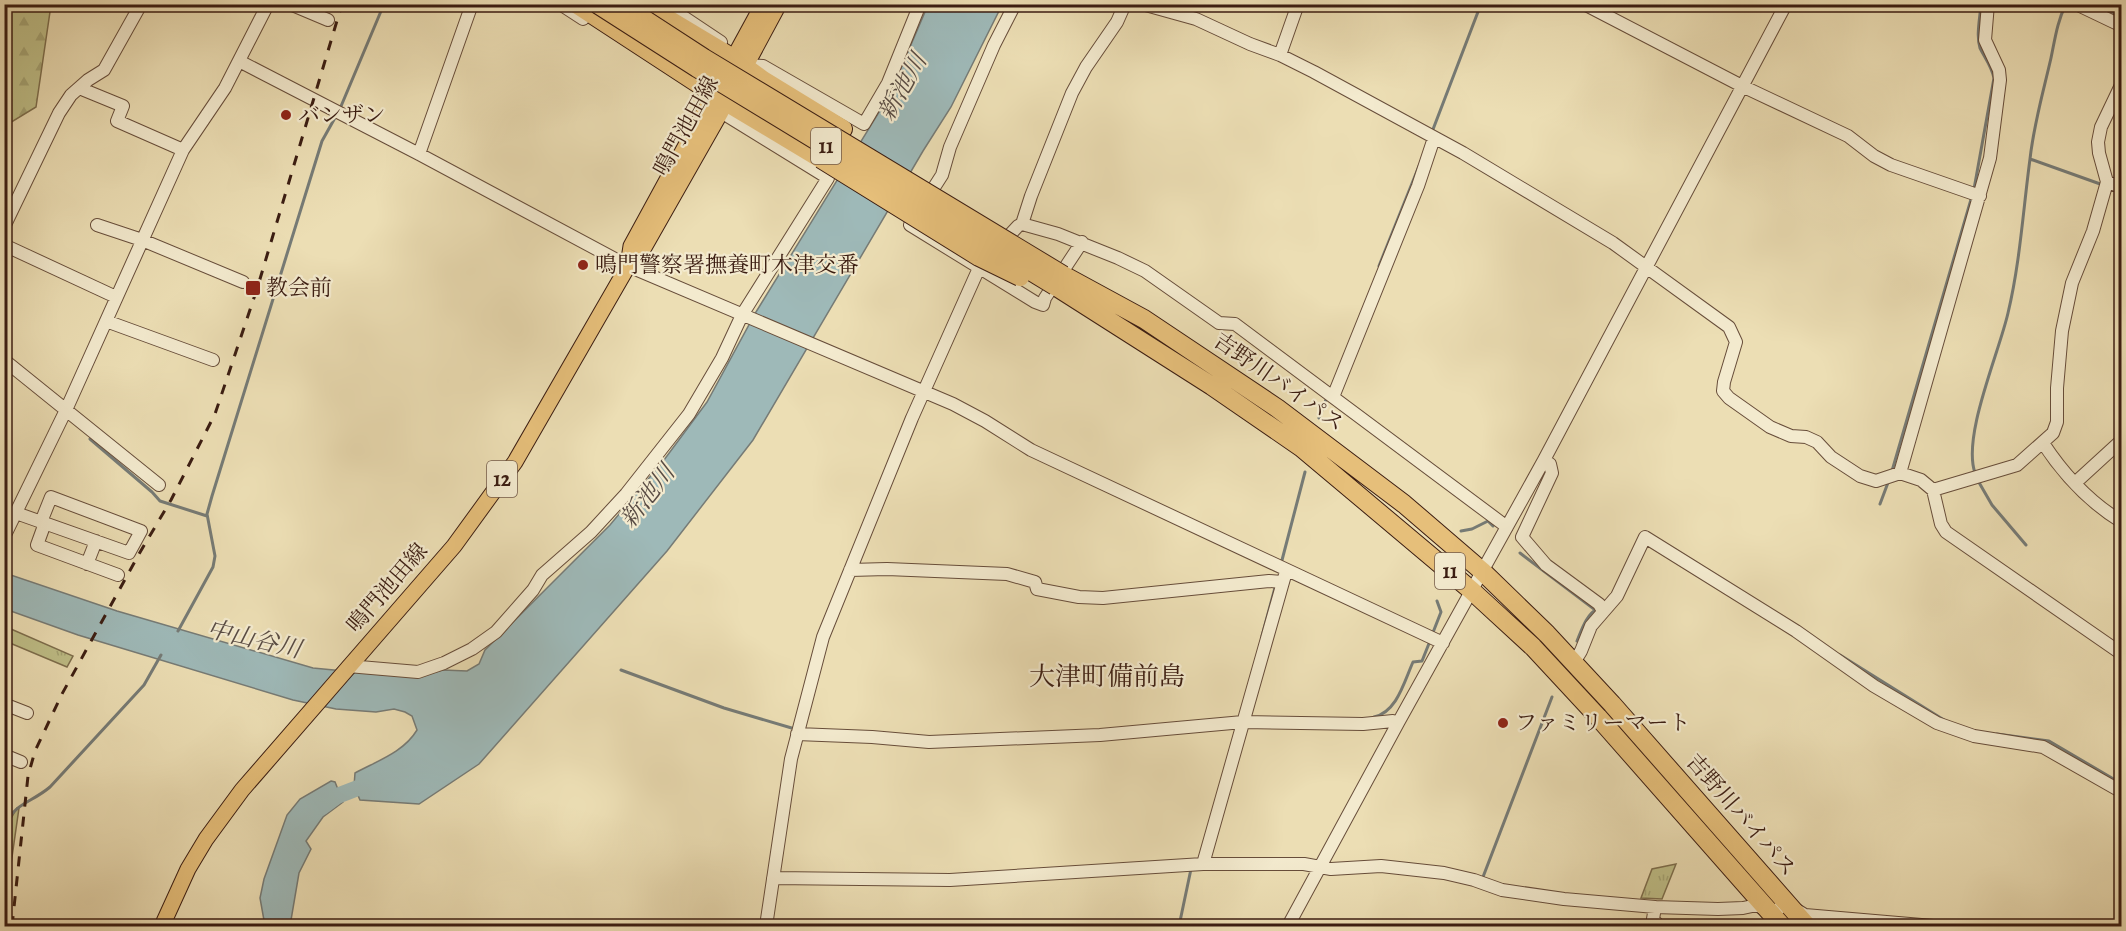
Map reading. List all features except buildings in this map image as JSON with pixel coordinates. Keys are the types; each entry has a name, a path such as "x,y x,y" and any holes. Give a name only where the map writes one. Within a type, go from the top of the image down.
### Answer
{"highway":[{"path":"576,4 679,70 720,102"},
{"name":"吉野川バイパス","path":"597,4 717,81 1059,281 1144,319 1249,388 1325,443 1404,504 1482,571 1546,634 1612,704 1807,927"},
{"name":"吉野川バイパス","path":"621,4 1059,281 1088,308 1212,386 1302,448 1471,590 1533,647 1598,717 1776,920"},
{"path":"643,4 739,62 763,80 982,212 1059,281"},
{"name":"11","path":"720,102 821,159 979,257 1059,281"}],"main road":[{"name":"鳴門池田線","path":"162,927 188,869 206,839 242,790 454,546 515,462 627,266 631,246 720,102 763,4"},
{"name":"鳴門池田線","path":"739,62 779,4"}],"street":[{"path":"4,227 59,113 71,95 104,70 141,4"},
{"path":"4,537 66,410 183,150 219,98 267,4"},
{"path":"290,4 328,20"},
{"path":"419,154 472,4"},
{"path":"346,668 418,672 472,650 496,632 527,598 543,575 591,532 612,509 689,414 828,178 720,102 675,78 560,4"},
{"path":"664,4 718,39 739,62 763,66 864,124 892,73 920,4"},
{"path":"1015,4 994,45 950,147 942,175 909,225 1043,305 1045,298 1082,243"},
{"path":"766,927 797,734 823,637 924,392 979,268 988,256 1022,224 1030,196 1072,93 1086,67 1117,22 1125,4"},
{"path":"1142,4 1196,19 1314,72 1434,138 1613,243 1729,327 1736,342 1724,382 1724,391 1729,398 1770,427 1791,436 1806,437 1817,442 1831,457 1860,476 1876,481 1900,473 1921,480 1933,490 1941,524 1946,532 2121,654"},
{"path":"1280,55 1298,4"},
{"path":"1584,4 1742,86 1848,136 1874,156 1891,165 1980,196"},
{"path":"1288,927 1544,460 1786,4"},
{"path":"1900,473 1990,158 2000,80 1999,70 1984,40 1988,4"},
{"path":"2076,4 2121,26"},
{"path":"238,62 419,154 627,266 953,404 986,421 1030,450 1285,576 1443,643"},
{"path":"1933,490 2017,465 2053,433 2058,422 2057,388 2062,330 2072,283 2093,231 2107,182 2098,153 2098,142 2101,128 2121,83"},
{"path":"81,86 84,90 123,106 117,121 183,150"},
{"path":"1333,398 1418,186 1434,138"},
{"path":"2107,182 2121,187"},
{"path":"1022,224 1082,243 1118,258 1145,271 1219,323 1235,324 1507,526"},
{"path":"97,225 142,240 243,282"},
{"path":"4,245 116,297"},
{"path":"106,321 213,360"},
{"path":"4,360 159,485"},
{"path":"2075,483 2121,440"},
{"path":"2043,443 2055,462 2084,496 2121,522"},
{"path":"1544,460 1550,464 1552,473 1522,537 1546,565 1601,608"},
{"path":"16,513 43,523 129,553 141,531 51,497 43,523 37,545 118,575"},
{"path":"1573,664 1601,608 1617,596 1645,537 1804,637 1874,686 1937,723 1974,736 2043,747 2121,792"},
{"path":"87,564 96,541"},
{"path":"850,570 887,569 1006,574 1035,582 1037,589 1079,597 1103,598 1269,581 1285,576"},
{"path":"1203,864 1285,576"},
{"path":"4,704 27,713"},
{"path":"797,734 929,742 1100,735 1244,722 1393,721 1398,723"},
{"path":"4,755 21,762"},
{"path":"773,878 950,880 1203,864 1304,864 1319,868 1381,866 1444,873 1502,890 1564,899 1655,907 1718,909 1757,905 1776,920 1787,904 1805,915 1933,927"},
{"path":"1655,907 1653,919 1659,927"}],"green space":[{"path":"5,4 51,5 36,107 5,126"},
{"path":"4,628 73,656 67,667 5,641"},
{"path":"19,808 7,892 4,891 5,829"},
{"path":"1676,864 1662,899 1641,898 1652,869"}],"water":[{"path":"928,5 1002,5 951,107 753,440 667,551 479,764 419,804 360,800 354,786 355,773 381,760 412,738 417,730 412,716 405,712 394,709 376,712 336,709 293,700 78,635 5,609 5,573 117,611 313,668 420,676 443,670 467,671 479,664 485,650 610,525 664,460 707,402 756,312 889,96"},
{"path":"331,781 335,782 343,802 323,817 306,841 311,849 299,873 290,926 265,926 260,898 264,879 287,815 300,799"}],"waterway":[{"path":"339,111 384,4"},
{"path":"1432,132 1481,4"},
{"path":"1974,189 1994,78 1979,43 1981,4"},
{"path":"2030,159 2036,120 2060,17 2066,4"},
{"path":"2093,4 2122,18"},
{"path":"178,631 213,567 215,556 207,514 322,141 336,116"},
{"path":"1975,473 1972,457 1973,438 1983,394 2012,294 2030,159 2103,185"},
{"path":"1379,266 1419,166"},
{"path":"1892,471 1972,196"},
{"path":"1319,418 1327,397"},
{"path":"90,439 160,501 207,516"},
{"path":"1281,564 1305,472"},
{"path":"1977,479 1992,505 2026,545"},
{"path":"1880,504 1889,480"},
{"path":"1461,531 1472,529 1488,521 1493,526"},
{"path":"1520,553 1594,609"},
{"path":"1262,636 1276,584"},
{"path":"1432,635 1441,612 1437,601"},
{"path":"1577,641 1587,618 1598,608"},
{"path":"1374,717 1382,714 1394,703 1413,662 1422,661 1430,641"},
{"path":"4,825 14,811 50,787 144,685 161,655"},
{"path":"1840,655 1944,720"},
{"path":"621,670 724,708 795,729"},
{"path":"1483,877 1552,697"},
{"path":"1997,734 2049,741 2122,784"},
{"name":"新池川","path":"322,807 337,796 376,781"},
{"path":"1179,926 1191,869"}],"railway":[{"path":"12,926 28,776 35,751 62,694 171,500 215,414 257,289 342,4"}],"place":[{"name":"バンザン","path":"286,115"},
{"name":"鳴門警察署撫養町木津交番","path":"583,265"},
{"name":"教会前","path":"253,288"},
{"name":"ファミリーマート","path":"1503,723"}],"district":[{"name":"大津町備前島","path":"1107,676"}],"water label":[{"name":"中山谷川","path":"254,639"}]}
